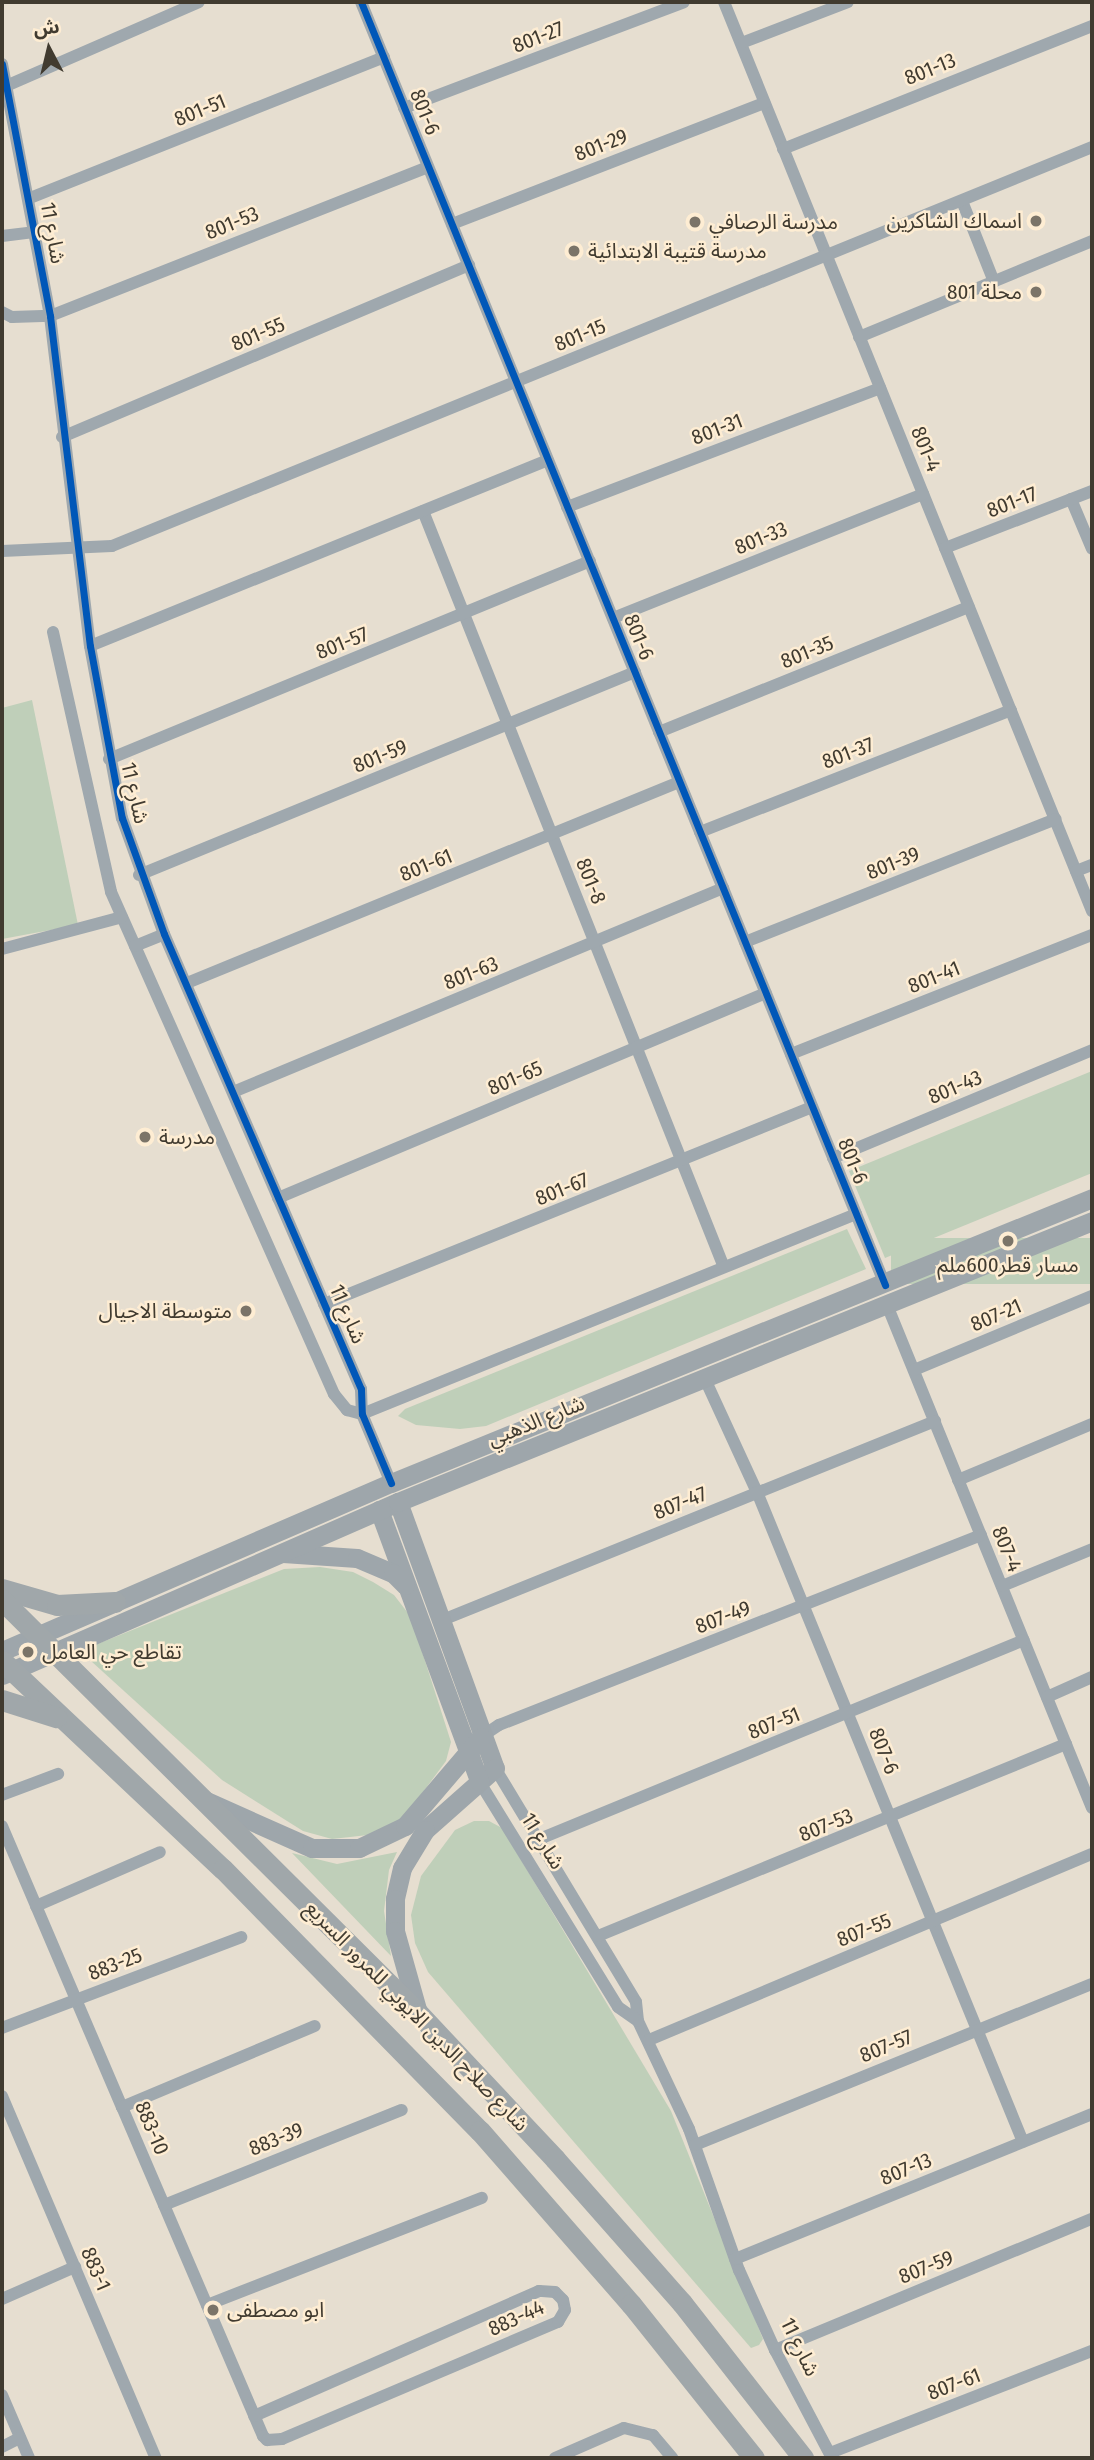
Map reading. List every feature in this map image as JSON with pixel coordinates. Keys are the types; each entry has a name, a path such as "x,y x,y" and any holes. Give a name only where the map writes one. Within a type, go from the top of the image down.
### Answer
{"main road":[{"path":"2,1589 57,1605 115,1602"},
{"name":"شارع صلاح الدين الايوبي للمرور السريع","path":"2,1600 418,2013 681,2302 803,2458"},
{"name":"شارع صلاح الدين الايوبي للمرور السريع","path":"5,1669 72,1724 223,1869 480,2131 631,2304 754,2458"},
{"path":"2,1700 72,1724"}],"street":[{"path":"6,86 199,2"},
{"name":"801-6","path":"361,2 885,1285"},
{"name":"801-27","path":"404,108 684,2"},
{"name":"801-4","path":"724,2 744,42 764,103 1092,911"},
{"path":"744,42 848,2"},
{"name":"801-13","path":"783,149 1092,26"},
{"name":"801-51","path":"30,198 384,57"},
{"name":"شارع 11","path":"2,64 30,198 50,316 62,437 80,550 90,646 109,760 139,875 361,1389 362,1414 394,1493 481,1737 495,1768 537,1840 636,2002 638,2021 695,2145 735,2259 775,2350 831,2456"},
{"name":"801-29","path":"452,223 764,103"},
{"name":"801-15","path":"2,551 64,545 80,550 112,546 1092,147"},
{"name":"801-53","path":"50,316 428,167"},
{"path":"962,201 994,282"},
{"path":"2,236 36,232"},
{"path":"859,337 1092,241"},
{"name":"801-55","path":"62,437 469,265"},
{"path":"2,312 12,317 50,316"},
{"name":"801-31","path":"567,507 880,388"},
{"path":"90,646 548,460"},
{"name":"801-17","path":"945,548 1092,491"},
{"name":"801-33","path":"613,618 923,494"},
{"path":"1071,499 1092,549"},
{"name":"801-8","path":"423,511 723,1265"},
{"name":"801-57","path":"109,760 590,561"},
{"name":"801-35","path":"659,732 969,607"},
{"path":"53,632 96,836 122,917 334,1394 347,1410 362,1414 723,1265 856,1214"},
{"name":"801-59","path":"139,875 635,672"},
{"name":"801-37","path":"700,832 1011,710"},
{"name":"801-61","path":"187,984 680,782"},
{"name":"801-39","path":"745,942 1055,819"},
{"path":"1076,871 1092,865"},
{"name":"801-63","path":"233,1092 723,888"},
{"path":"2,949 122,917"},
{"path":"135,946 164,934"},
{"name":"801-41","path":"791,1054 1092,934"},
{"name":"801-65","path":"278,1198 766,993"},
{"name":"801-43","path":"833,1158 1092,1050"},
{"name":"801-67","path":"324,1304 682,1163 812,1107"},
{"name":"شارع الذهبي","path":"5,1669 57,1652 278,1552 379,1510 394,1493 1092,1198"},
{"name":"شارع الذهبي","path":"2,1651 115,1602 394,1493 704,1377 1092,1221"},
{"name":"807-21","path":"914,1370 1092,1296"},
{"name":"807-4","path":"887,1305 1091,1804"},
{"name":"807-6","path":"704,1377 757,1492 1023,2142"},
{"name":"807-47","path":"440,1621 935,1421"},
{"path":"958,1480 1092,1424"},
{"name":"شارع 11","path":"379,1510 466,1752 479,1781 618,2007 638,2021"},
{"name":"807-49","path":"481,1737 499,1725 981,1535"},
{"path":"1002,1586 1092,1549"},
{"path":"278,1552 357,1558 393,1573 406,1585"},
{"name":"807-51","path":"537,1840 1024,1640"},
{"path":"1047,1697 1092,1677"},
{"path":"204,1800 312,1848 359,1847 405,1826 481,1737"},
{"name":"807-53","path":"598,1936 891,1820 1066,1744"},
{"path":"418,2013 395,1931 398,1883 409,1853 425,1830 495,1768"},
{"path":"2,1795 58,1773"},
{"name":"883-10","path":"2,1826 254,2416 263,2436 271,2441"},
{"path":"36,1906 160,1852"},
{"name":"807-55","path":"649,2040 1092,1854"},
{"name":"883-25","path":"2,2028 242,1937"},
{"name":"807-57","path":"695,2145 1092,1984"},
{"path":"122,2107 315,2026"},
{"name":"883-1","path":"2,2095 156,2458"},
{"name":"883-39","path":"164,2204 402,2110"},
{"name":"807-13","path":"735,2259 1092,2114"},
{"path":"207,2305 482,2198"},
{"name":"807-59","path":"775,2350 1092,2219"},
{"path":"2,2299 75,2267"},
{"name":"883-44","path":"254,2416 540,2291 550,2290 563,2300 565,2310 558,2322 271,2441"},
{"name":"807-61","path":"831,2456 1092,2351"},
{"path":"2,2395 29,2458"},
{"path":"555,2458 624,2428 653,2435 672,2458"},
{"path":"2,2447 20,2438"}],"green space":[{"path":"32,700 78,925 2,939 2,708"},
{"path":"1092,1071 1092,1173 885,1258 849,1171"},
{"path":"847,1229 866,1269 486,1426 460,1429 416,1425 398,1416 405,1409"},
{"path":"891,1238 1092,1238 1092,1284 891,1284"},
{"path":"320,1567 353,1572 373,1582 394,1595 411,1617 451,1742 446,1761 403,1819 368,1835 332,1839 303,1831 222,1780 80,1651 284,1569"},
{"path":"474,1821 489,1821 502,1828 671,2111 763,2339 759,2345 751,2348 428,1972 415,1943 411,1915 421,1876 455,1830"},
{"path":"397,1852 389,1870 384,1911 391,1956 292,1853 337,1864"}],"cycle path":[{"path":"361,2 885,1285"},
{"path":"2,64 50,316 90,646 122,818 164,934 361,1389 362,1414 391,1483"}],"place":[{"name":"اسماك الشاكرين","path":"1036,221"},
{"name":"مدرسة الرصافي","path":"695,222"},
{"name":"مدرسة قتيبة الابتدائية","path":"574,251"},
{"name":"محلة 801","path":"1036,292"},
{"name":"مدرسة","path":"145,1137"},
{"name":"مسار قطر600ملم","path":"1008,1241"},
{"name":"متوسطة الاجيال","path":"246,1311"},
{"name":"تقاطع حي العامل","path":"28,1652"},
{"name":"ابو مصطفى","path":"213,2310"}]}
